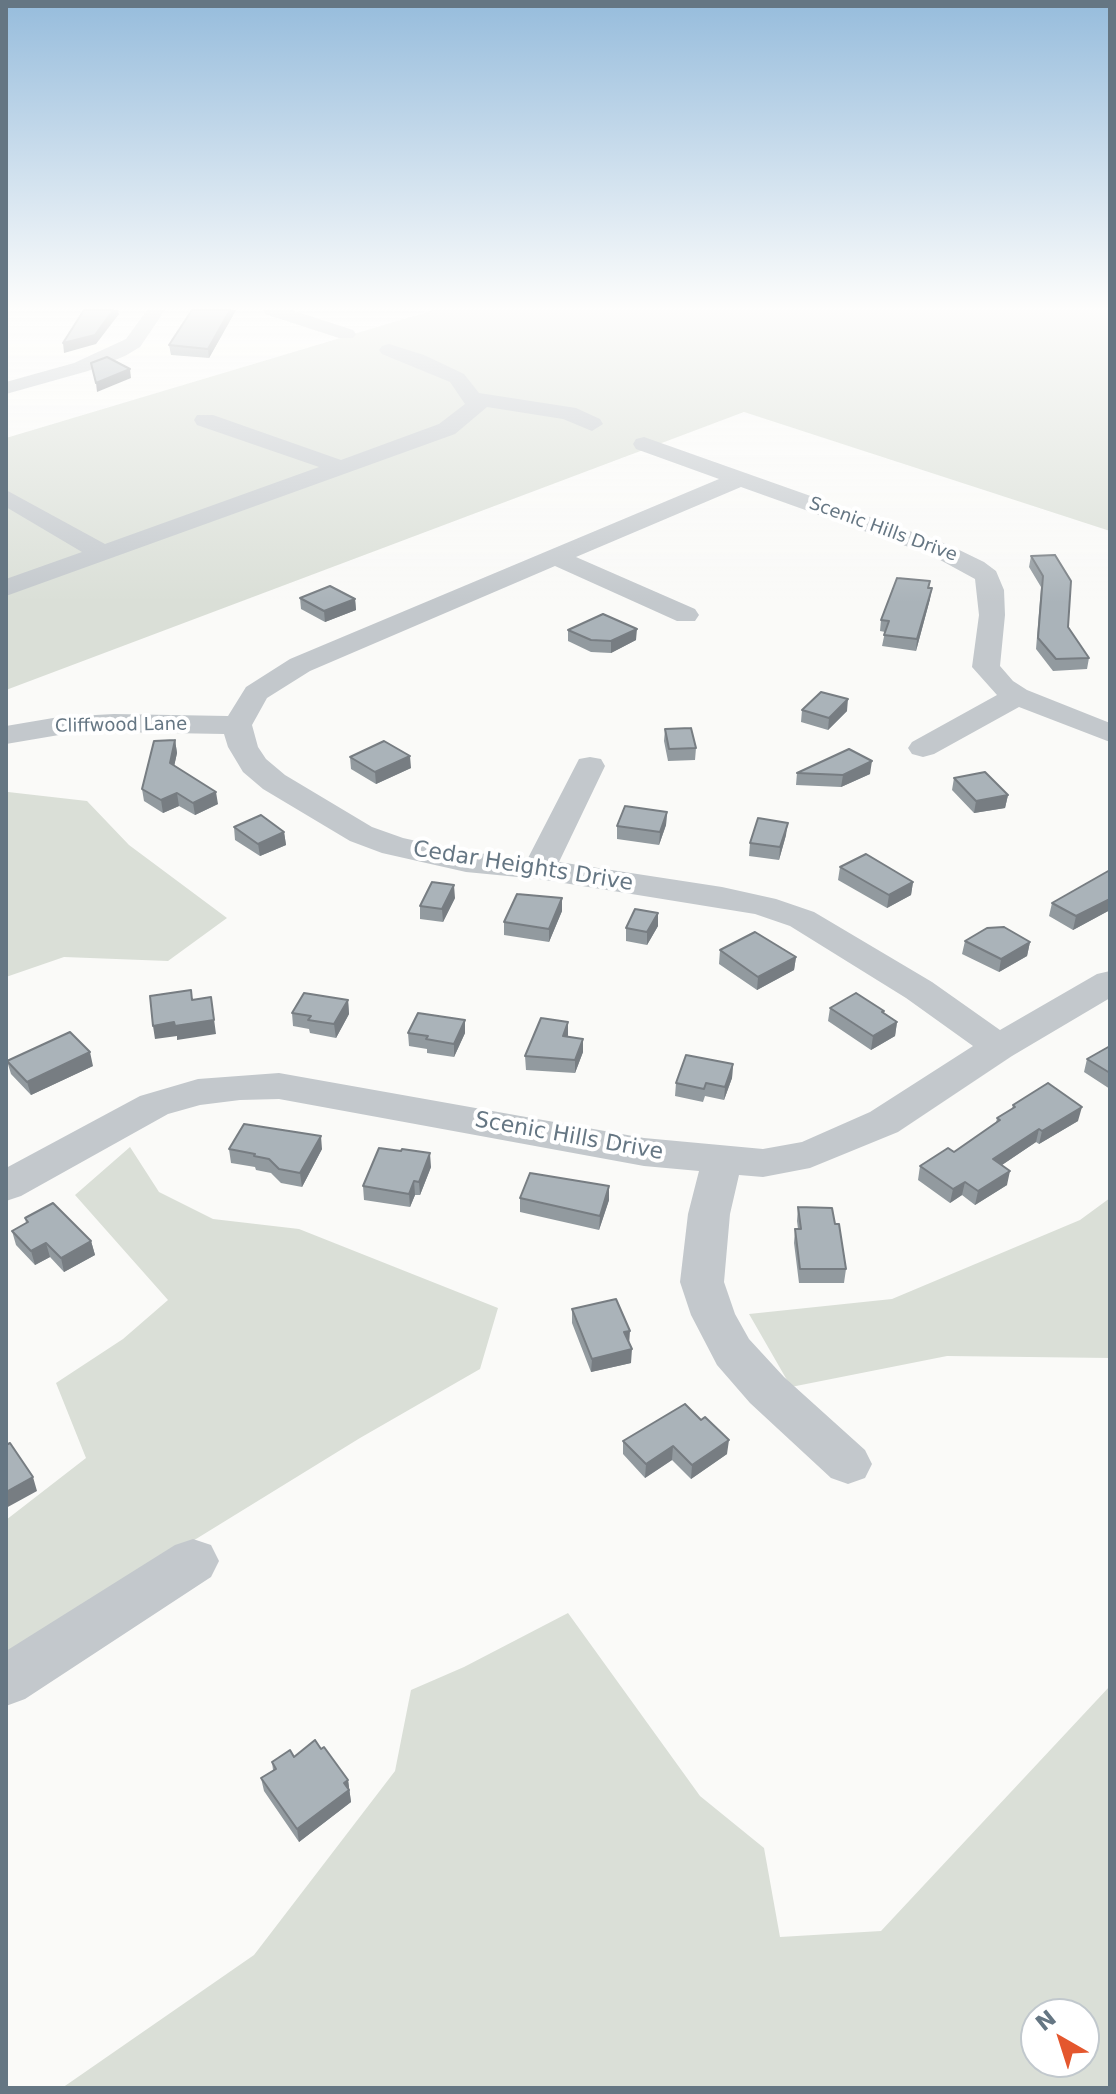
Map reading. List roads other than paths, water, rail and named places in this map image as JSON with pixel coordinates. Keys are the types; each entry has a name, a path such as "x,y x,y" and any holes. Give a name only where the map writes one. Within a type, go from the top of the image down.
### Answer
{"street":[{"path":"6,588 447,429 474,408"},
{"path":"534,408 568,413 592,424"},
{"path":"205,420 340,467"},
{"name":"Scenic Hills Drive","path":"644,444 940,550 975,567 987,576 991,590 992,615 986,667 1003,687 1017,696 1110,733"},
{"path":"237,725 256,693 300,665 741,478"},
{"path":"6,497 102,553"},
{"path":"558,558 686,615"},
{"path":"923,748 1017,696"},
{"name":"Cliffwood Lane","path":"6,735 59,726 114,723 237,725"},
{"name":"Cedar Heights Drive","path":"237,725 243,747 254,765 274,782 361,834 394,846 466,862 539,869 764,906 802,919 919,990 999,1047"},
{"path":"539,869 590,766"},
{"name":"Scenic Hills Drive","path":"6,1186 154,1105 198,1092 240,1087 279,1086 644,1152 722,1162 775,1161 810,1154 884,1122 999,1047 1110,982"},
{"path":"722,1162 709,1214 702,1282 713,1315 733,1352 767,1390 848,1464"},
{"path":"6,1681 193,1561"}]}
